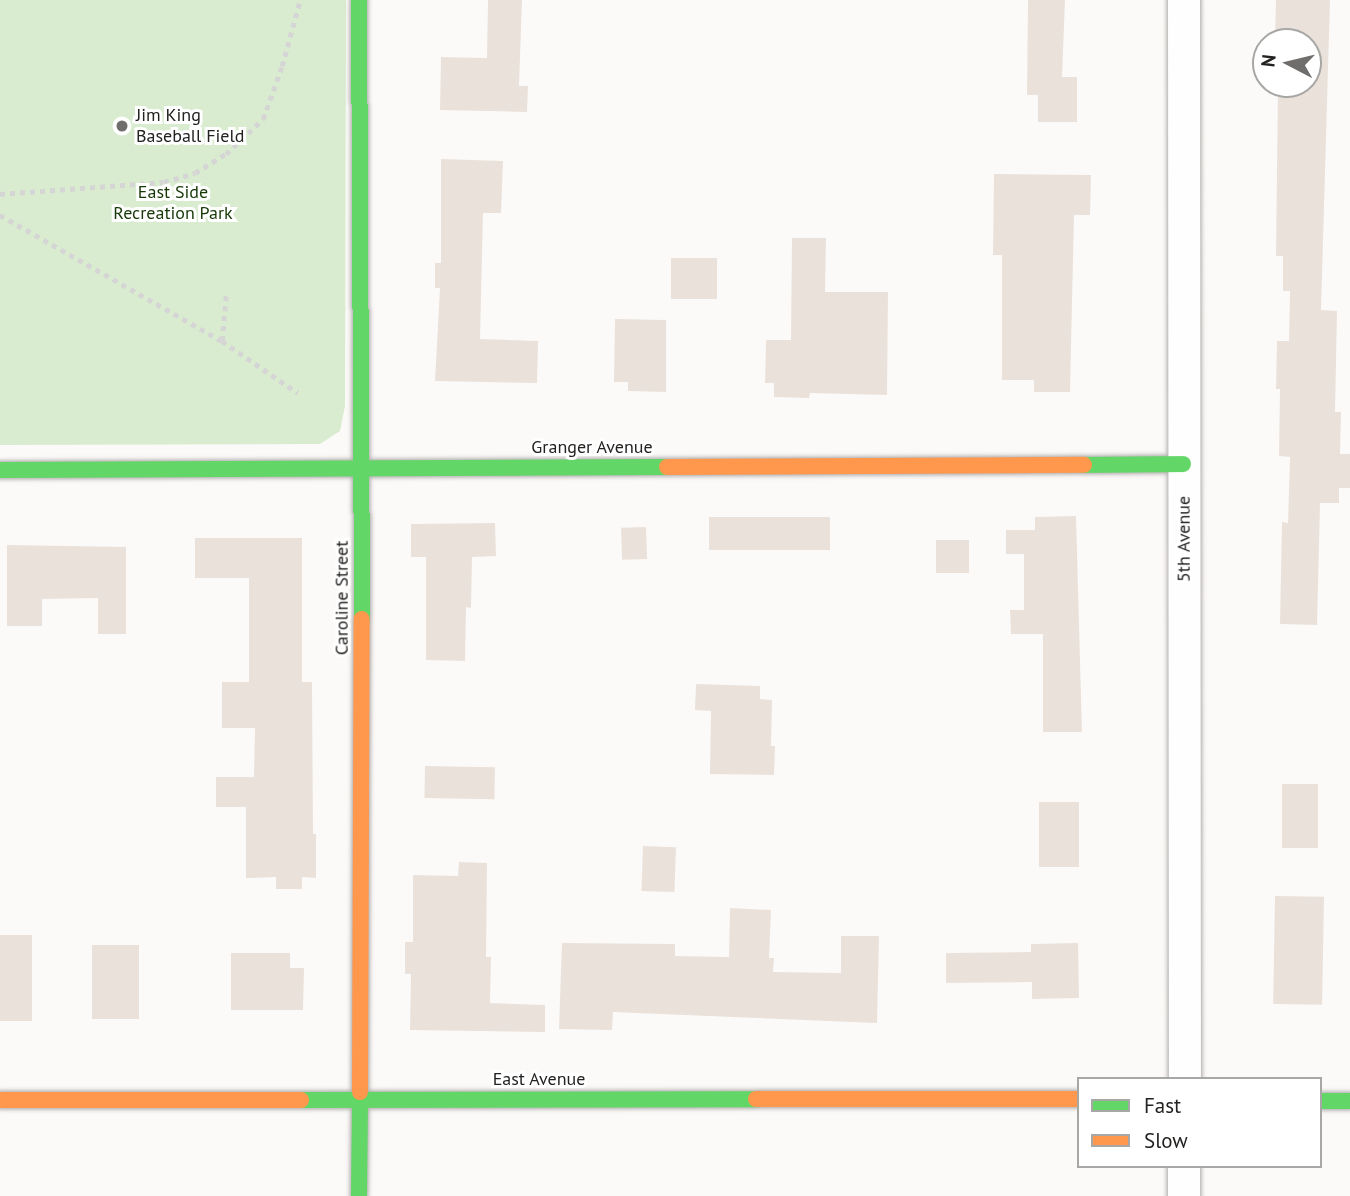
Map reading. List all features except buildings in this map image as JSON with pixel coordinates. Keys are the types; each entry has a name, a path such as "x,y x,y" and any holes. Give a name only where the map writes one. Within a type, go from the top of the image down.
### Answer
{"street":[{"name":"Caroline Street","path":"359,0 362,467 359,1196"},
{"name":"5th Avenue","path":"1184,0 1185,1077"},
{"name":"Granger Avenue","path":"0,470 1184,464"},
{"name":"East Avenue","path":"0,1100 1077,1099"},
{"path":"1322,1101 1350,1101"},
{"path":"1184,1168 1184,1196"}],"path":[{"path":"0,194 164,182 195,173 226,154 262,119 282,66 300,0"},
{"path":"0,215 222,341 298,393"},
{"path":"222,341 226,295"}],"green space":[{"name":"East Side Recreation Park","path":"0,0 346,0 345,406 340,431 320,444 0,445"}],"traffic: fast":[{"path":"359,0 362,619"},
{"path":"1084,465 1183,464"},
{"path":"0,470 667,467"},
{"path":"359,1196 360,1092"},
{"path":"301,1100 756,1099"},
{"path":"1322,1101 1350,1101"}],"traffic: slow":[{"path":"667,467 1084,465"},
{"path":"360,1092 362,619"},
{"path":"756,1099 1077,1099"},
{"path":"0,1100 301,1100"}],"place":[{"name":"Jim King Baseball Field","path":"122,126"}]}
